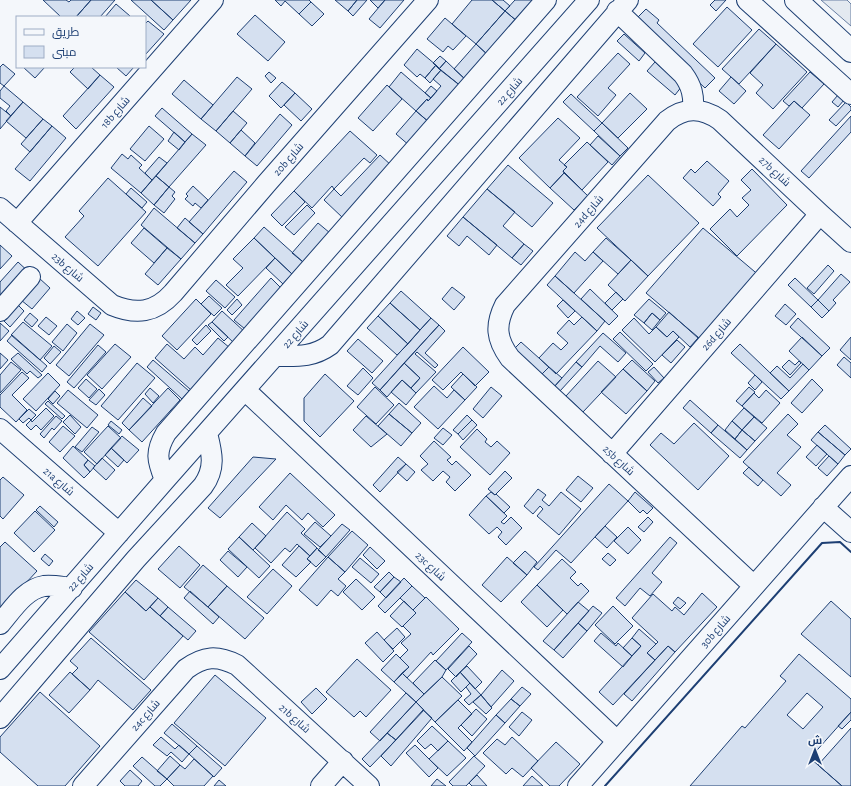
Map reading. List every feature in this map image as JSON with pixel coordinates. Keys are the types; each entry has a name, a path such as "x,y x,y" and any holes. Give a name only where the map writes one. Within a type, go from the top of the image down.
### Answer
{"main road":[{"path":"796,0 851,51"}],"street":[{"name":"18b شارع","path":"17,224 213,0"},
{"name":"20b شارع","path":"143,311 160,305 170,296 428,0"},
{"path":"165,480 160,468 158,456 160,444 166,433 546,0"},
{"name":"شارع 22","path":"0,669 589,0"},
{"path":"747,0 851,94"},
{"path":"275,356 311,355 330,345 623,6 683,74 692,90 694,99 693,110"},
{"name":"27b شارع","path":"693,110 712,114 720,120 851,242"},
{"name":"24d شارع","path":"498,326 500,315 505,305 667,121 683,112 693,110"},
{"name":"23b شارع","path":"0,208 112,305 132,311 143,311"},
{"name":"26d شارع","path":"612,454 820,214"},
{"path":"0,311 30,277"},
{"name":"25b شارع","path":"498,326 499,338 503,348 510,358 754,586"},
{"name":"23c شارع","path":"245,390 617,741"},
{"path":"0,718 136,559 203,486 208,479 212,463 211,446 207,433"},
{"name":"21a شارع","path":"3,439 119,533"},
{"name":"30b شارع","path":"586,783 617,741 851,476"},
{"path":"824,507 851,532"},
{"path":"0,624 32,590 42,586 53,585 72,588"},
{"name":"24c شارع","path":"83,786 186,669 195,662 205,658 216,658"},
{"name":"21b شارع","path":"216,658 227,660 236,665 369,786"},
{"path":"321,786 343,762"}],"shaded area":[{"path":"821,0 847,0 851,4 851,26"}],"building":[{"path":"43,0 66,0 69,2 71,0 91,0 77,16 60,16"},
{"path":"91,0 115,0 101,16 77,16"},
{"path":"131,0 151,0 173,20 164,30"},
{"path":"151,0 191,0 173,20"},
{"path":"275,0 309,0 311,2 299,14 285,1 281,6"},
{"path":"335,0 357,0 348,11"},
{"path":"357,0 367,0 353,16 348,11"},
{"path":"370,0 385,0 378,8"},
{"path":"385,0 404,0 380,28 369,19"},
{"path":"472,0 492,0 505,11 476,44 452,24"},
{"path":"492,0 503,0 510,6 505,11"},
{"path":"515,0 538,0 518,22 505,11"},
{"path":"715,0 726,0 716,11 710,5"},
{"path":"311,2 324,14 312,26 299,14"},
{"path":"116,4 130,16 106,16"},
{"path":"727,7 752,30 718,67 693,44"},
{"path":"646,9 659,20 657,23 715,78 705,88 634,21"},
{"path":"505,11 518,22 489,56 476,44"},
{"path":"255,15 285,42 268,61 237,34"},
{"path":"445,18 466,36 453,50 448,46 443,52 427,39"},
{"path":"148,21 164,34 146,54 146,23"},
{"path":"759,29 776,44 739,84 722,69"},
{"path":"624,34 645,53 639,61 617,41"},
{"path":"476,44 489,56 467,81 454,69"},
{"path":"776,44 807,72 773,109 756,93 763,85 750,73"},
{"path":"417,49 436,65 425,78 420,74 417,77 404,65"},
{"path":"618,53 630,64 608,88 616,95 598,116 577,97"},
{"path":"440,56 446,61 439,69 433,63"},
{"path":"446,61 467,81 462,87 439,69"},
{"path":"655,62 682,86 675,95 647,71"},
{"path":"3,64 15,74 4,86 0,83 0,67"},
{"path":"436,65 441,70 430,83 425,78"},
{"path":"24,68 44,68 35,78"},
{"path":"74,68 92,68 100,75 88,89 70,72"},
{"path":"117,68 133,68 126,76"},
{"path":"441,70 462,87 430,123 416,111 427,99 428,101 441,86 433,79"},
{"path":"269,72 276,78 271,83 265,76"},
{"path":"401,72 431,98 428,101 427,99 416,111 389,87"},
{"path":"810,72 824,84 802,108 794,101 789,106 783,101"},
{"path":"100,75 114,87 76,129 63,116"},
{"path":"237,77 252,89 216,131 201,119"},
{"path":"731,77 746,91 734,104 719,91"},
{"path":"184,80 213,105 201,119 172,94"},
{"path":"282,82 295,93 281,108 269,96"},
{"path":"387,85 402,99 373,131 358,118"},
{"path":"4,86 23,102 11,116 6,111 10,106 0,98 0,91"},
{"path":"431,86 437,91 431,98 425,93"},
{"path":"295,93 312,109 301,121 284,105"},
{"path":"630,93 647,109 618,138 602,123"},
{"path":"571,94 602,123 594,131 563,102"},
{"path":"838,95 844,100 838,107 832,102"},
{"path":"794,101 810,115 779,149 763,135"},
{"path":"23,102 43,119 26,138 6,121"},
{"path":"846,102 851,107 851,110 836,126 829,120"},
{"path":"0,107 11,116 0,129"},
{"path":"162,108 192,134 185,142 155,116"},
{"path":"233,111 247,123 230,143 216,131"},
{"path":"416,111 430,123 410,146 396,134"},
{"path":"280,114 292,125 257,166 245,156"},
{"path":"851,116 851,132 809,178 801,171"},
{"path":"558,118 580,138 559,160 567,167 563,171 564,173 550,188 519,158"},
{"path":"43,119 52,126 30,152 21,144"},
{"path":"602,123 628,148 620,156 594,131"},
{"path":"52,126 66,138 30,181 15,169"},
{"path":"149,126 164,139 145,161 130,149"},
{"path":"241,130 255,143 245,156 230,143"},
{"path":"350,131 377,155 370,163 364,158 334,189 332,186 312,208 294,191"},
{"path":"174,132 185,142 179,150 168,141"},
{"path":"192,134 206,145 169,187 156,176"},
{"path":"598,136 620,156 612,165 590,145"},
{"path":"587,142 608,162 582,190 563,171 567,167 564,165"},
{"path":"122,154 128,159 131,155 142,165 139,168 152,180 141,193 111,168"},
{"path":"380,155 392,166 343,218 324,200 334,189 341,196"},
{"path":"159,157 167,163 152,180 145,173"},
{"path":"707,161 729,181 718,194 721,197 713,206 683,178 691,169 695,173"},
{"path":"508,165 553,203 532,227 487,189"},
{"path":"752,169 787,205 737,256 710,229 730,209 737,217 749,205 742,198 751,190 741,180"},
{"path":"234,171 247,182 203,234 189,222"},
{"path":"564,173 588,196 574,210 550,188"},
{"path":"648,175 699,223 648,276 597,228"},
{"path":"156,176 169,187 154,205 141,193"},
{"path":"108,178 146,212 98,266 65,237 84,216 79,211"},
{"path":"193,186 208,200 201,208 195,203 193,206 185,199 188,196 186,194"},
{"path":"169,187 175,192 172,196 175,199 164,213 154,205"},
{"path":"131,188 147,202 142,208 126,194"},
{"path":"487,189 515,212 503,226 524,244 512,258 463,217"},
{"path":"294,191 305,202 282,226 271,215"},
{"path":"307,205 315,213 294,235 285,227"},
{"path":"154,208 195,243 181,259 141,225"},
{"path":"463,217 497,245 489,255 467,236 459,246 447,236"},
{"path":"185,218 203,234 195,243 177,228"},
{"path":"318,223 330,233 303,262 292,253"},
{"path":"264,227 303,262 292,274 254,238"},
{"path":"144,228 167,248 154,263 131,243"},
{"path":"703,228 761,277 705,343 646,293"},
{"path":"254,238 275,258 238,296 226,285 243,268 233,259"},
{"path":"606,238 631,260 618,274 593,252"},
{"path":"524,244 533,251 521,265 512,258"},
{"path":"0,245 12,256 0,269"},
{"path":"167,248 181,259 158,285 145,274"},
{"path":"575,252 585,261 593,252 603,261 574,293 555,276"},
{"path":"275,258 292,274 283,284 266,268"},
{"path":"631,260 648,276 625,301 608,285"},
{"path":"18,262 31,274 0,309 0,282"},
{"path":"828,265 834,271 814,294 807,288"},
{"path":"841,274 850,282 833,300 836,303 829,311 818,300"},
{"path":"555,276 605,321 597,331 547,285"},
{"path":"39,278 50,288 32,309 21,300"},
{"path":"271,278 281,288 245,329 234,320"},
{"path":"795,278 818,300 811,307 788,285"},
{"path":"216,280 235,297 225,308 206,291"},
{"path":"452,287 465,297 454,310 442,299"},
{"path":"590,289 618,316 609,325 581,299"},
{"path":"401,291 431,318 420,330 390,303"},
{"path":"616,292 623,299 612,310 605,303"},
{"path":"209,296 222,308 214,316 201,304"},
{"path":"196,299 211,314 177,350 162,336"},
{"path":"237,299 242,305 232,315 227,310"},
{"path":"649,299 666,313 660,320 652,313 644,323 634,315"},
{"path":"563,300 575,311 568,318 557,306"},
{"path":"818,300 829,311 822,318 811,307"},
{"path":"390,303 420,330 408,344 378,316"},
{"path":"17,304 24,311 10,327 3,320"},
{"path":"785,304 796,314 786,325 775,316"},
{"path":"93,307 101,313 96,320 88,314"},
{"path":"77,311 85,318 78,325 71,319"},
{"path":"222,311 246,333 235,344 212,322"},
{"path":"669,312 698,338 690,347 673,331 667,337 656,327"},
{"path":"30,313 38,320 32,327 24,320"},
{"path":"652,313 660,320 652,330 644,323"},
{"path":"378,316 408,344 397,355 367,328"},
{"path":"46,317 57,326 49,335 38,326"},
{"path":"582,317 597,331 556,374 539,358 553,343 561,350 568,343 557,333 569,320 574,325"},
{"path":"431,318 439,325 380,390 372,383"},
{"path":"634,318 649,334 656,327 667,337 673,331 679,337 655,362 622,330"},
{"path":"798,318 830,348 822,356 790,327"},
{"path":"23,322 52,346 40,360 11,335"},
{"path":"212,322 228,337 224,341 208,325"},
{"path":"0,323 9,331 0,341"},
{"path":"67,324 77,333 63,351 52,342"},
{"path":"90,324 104,335 69,376 56,365"},
{"path":"206,325 211,331 197,345 192,340"},
{"path":"439,325 445,331 425,353 438,365 435,368 417,352 415,354 436,372 416,393 411,388 420,378 404,363"},
{"path":"620,332 653,364 646,371 613,339"},
{"path":"603,333 626,353 618,362 600,346 582,367 576,362"},
{"path":"12,335 47,366 42,372 7,341"},
{"path":"802,337 822,356 809,370 789,351"},
{"path":"851,337 851,360 840,350"},
{"path":"218,338 230,348 191,390 155,358 167,344 184,359 195,347 203,355"},
{"path":"358,339 383,361 372,373 347,351"},
{"path":"677,340 685,347 671,363 662,355"},
{"path":"521,342 549,367 541,375 513,350"},
{"path":"115,344 131,357 102,389 87,375"},
{"path":"740,344 789,391 781,399 731,353"},
{"path":"98,345 106,352 74,388 67,382"},
{"path":"54,346 61,352 50,364 44,358"},
{"path":"463,347 489,372 475,386 461,372 443,390 432,380"},
{"path":"0,353 8,360 0,369"},
{"path":"18,353 42,375 38,378 30,371 27,374 11,359"},
{"path":"844,357 851,363 851,378 837,365"},
{"path":"153,360 189,391 182,399 147,367"},
{"path":"632,360 655,381 647,391 623,369"},
{"path":"789,360 795,365 799,361 801,363 790,375 782,367"},
{"path":"598,361 616,377 583,412 566,396"},
{"path":"11,362 21,370 0,393 0,375"},
{"path":"576,362 582,367 560,391 554,387"},
{"path":"137,363 155,378 118,420 101,406"},
{"path":"404,363 420,378 411,388 402,380 387,397 380,390"},
{"path":"803,364 809,370 789,391 770,373 777,366 790,378"},
{"path":"549,367 562,378 554,387 541,375"},
{"path":"654,367 664,378 658,383 648,372"},
{"path":"363,368 373,378 358,395 347,386"},
{"path":"623,369 647,391 626,414 601,392"},
{"path":"22,372 29,378 12,395 27,410 16,422 0,407 0,395"},
{"path":"48,373 60,385 36,411 23,399"},
{"path":"325,374 354,401 320,437 304,421 304,398"},
{"path":"463,374 477,387 465,400 451,387"},
{"path":"755,375 762,382 755,390 748,383"},
{"path":"86,379 97,389 89,398 78,388"},
{"path":"812,379 823,390 802,413 791,403"},
{"path":"402,380 416,393 406,405 391,392"},
{"path":"434,386 447,398 454,390 465,400 438,429 414,407"},
{"path":"375,387 394,405 376,424 357,407"},
{"path":"491,387 502,396 483,418 473,409"},
{"path":"749,387 755,392 742,406 736,401"},
{"path":"150,388 159,396 153,403 145,394"},
{"path":"168,388 180,400 142,442 129,430"},
{"path":"99,389 105,395 96,405 89,400"},
{"path":"68,390 98,415 87,428 57,403"},
{"path":"766,390 780,403 762,423 742,406 754,393 759,398"},
{"path":"55,391 60,396 53,404 48,399"},
{"path":"143,398 152,406 129,430 122,423"},
{"path":"690,400 718,425 711,433 683,408"},
{"path":"48,401 65,416 62,419 45,404"},
{"path":"399,403 421,423 412,433 389,414"},
{"path":"46,408 54,416 41,430 36,425 31,430 26,425 31,420 32,422"},
{"path":"744,408 754,417 742,430 732,421"},
{"path":"29,409 36,415 31,420 29,418 23,423 19,419"},
{"path":"389,414 412,433 401,446 378,426"},
{"path":"788,414 798,424 787,435 801,447 777,473 791,485 781,496 743,462"},
{"path":"70,415 81,427 75,434 63,422"},
{"path":"467,415 472,420 458,434 453,430"},
{"path":"56,416 62,421 54,430 52,428 44,438 40,434"},
{"path":"366,416 387,434 371,447 353,430"},
{"path":"754,417 767,428 755,441 742,430"},
{"path":"472,420 477,425 463,440 458,434"},
{"path":"111,421 122,430 119,434 108,425"},
{"path":"732,421 742,430 735,439 725,430"},
{"path":"694,423 729,456 698,490 650,445 661,433 674,444"},
{"path":"718,425 747,450 740,458 711,433"},
{"path":"825,425 851,449 845,455 818,432"},
{"path":"63,426 75,436 60,452 49,442"},
{"path":"108,426 121,438 97,464 84,452"},
{"path":"92,427 99,432 82,452 75,447"},
{"path":"443,428 452,435 443,445 434,438"},
{"path":"477,429 487,439 485,442 491,447 497,441 510,453 490,475 460,447"},
{"path":"742,430 755,441 747,450 735,439"},
{"path":"818,432 845,455 838,464 811,440"},
{"path":"122,436 139,450 127,463 111,448"},
{"path":"434,441 451,457 447,460 452,465 456,461 471,475 455,491 446,482 450,477 443,471 433,481 421,470 428,464 420,456"},
{"path":"817,445 827,454 816,466 806,457"},
{"path":"73,446 88,460 84,465 90,472 84,478 63,458"},
{"path":"111,448 124,460 118,467 105,455"},
{"path":"829,456 838,464 827,476 818,468"},
{"path":"253,457 276,459 220,518 208,508"},
{"path":"398,457 406,464 380,492 373,485"},
{"path":"102,458 115,470 106,480 93,468"},
{"path":"88,460 95,466 90,472 84,465"},
{"path":"406,464 415,472 407,481 397,472"},
{"path":"749,467 763,480 758,486 743,473"},
{"path":"505,471 512,478 495,495 488,489"},
{"path":"290,473 335,515 323,527 308,513 302,520 286,505 273,520 259,507"},
{"path":"578,476 593,488 581,502 566,490"},
{"path":"3,477 24,495 3,519 0,516 0,480"},
{"path":"609,484 628,501 571,563 556,550 538,570 534,567"},
{"path":"538,489 546,495 542,500 549,506 561,492 581,509 559,535 537,516 543,509 540,506 533,514 524,506"},
{"path":"491,492 495,495 496,494 510,507 504,513 486,496"},
{"path":"635,492 653,508 647,514 643,510 640,513 628,501"},
{"path":"486,496 507,516 501,522 504,524 511,517 522,528 506,545 498,537 502,532 497,527 489,534 469,515"},
{"path":"40,506 58,522 54,527 36,510"},
{"path":"35,511 55,530 34,552 14,533"},
{"path":"287,512 305,529 301,533 317,548 310,556 297,544 290,552 285,548 271,563 255,548"},
{"path":"648,517 653,522 644,532 638,527"},
{"path":"315,522 331,536 320,547 304,534"},
{"path":"252,523 266,536 253,550 239,537"},
{"path":"342,524 350,530 326,557 318,550"},
{"path":"605,526 617,537 607,548 595,537"},
{"path":"628,527 641,540 628,554 614,541"},
{"path":"352,531 368,545 345,572 328,557"},
{"path":"239,537 270,566 259,578 228,549"},
{"path":"670,537 677,543 652,573 662,582 650,596 640,588 625,606 616,598"},
{"path":"5,542 37,571 0,611 0,547"},
{"path":"179,546 200,565 180,588 158,569"},
{"path":"299,546 310,556 307,559 311,562 296,577 282,565"},
{"path":"370,547 385,561 377,569 363,555"},
{"path":"317,548 326,557 316,567 307,559"},
{"path":"228,551 247,567 238,577 220,560"},
{"path":"525,551 537,562 527,575 513,563"},
{"path":"608,553 616,560 610,566 602,559"},
{"path":"45,554 53,561 49,566 41,559"},
{"path":"328,557 345,572 338,579 346,586 338,596 331,590 317,606 299,590"},
{"path":"507,557 527,575 501,602 482,585"},
{"path":"360,558 379,574 371,583 352,567"},
{"path":"562,559 576,572 570,578 578,586 581,583 589,591 567,614 537,585"},
{"path":"203,565 227,586 208,607 184,587"},
{"path":"273,569 292,586 267,614 247,597"},
{"path":"389,572 394,577 380,592 374,587"},
{"path":"394,577 401,582 386,598 380,592"},
{"path":"404,578 412,586 385,613 378,606"},
{"path":"356,579 375,597 362,610 343,592"},
{"path":"136,580 158,598 146,611 125,592"},
{"path":"537,585 563,610 547,627 521,602"},
{"path":"227,586 264,618 245,639 208,607"},
{"path":"412,586 425,598 413,610 400,598"},
{"path":"190,591 219,617 213,624 184,598"},
{"path":"125,592 146,611 150,607 183,636 144,680 89,632"},
{"path":"702,593 717,607 675,652 668,646 655,660 647,653 658,642 632,618 653,594 672,611 675,607 684,615"},
{"path":"426,597 459,629 433,655 431,652 407,678 402,673 409,667 400,658 408,650 401,643 411,634 403,626 416,613 413,610"},
{"path":"678,597 686,603 680,609 673,603"},
{"path":"158,598 168,607 160,616 150,607"},
{"path":"404,601 416,613 402,627 390,616"},
{"path":"831,601 851,619 851,677 801,634"},
{"path":"578,602 589,611 554,650 543,641"},
{"path":"593,606 602,613 587,631 578,623"},
{"path":"613,606 633,626 615,644 595,625"},
{"path":"168,607 196,631 188,640 160,616"},
{"path":"578,623 587,631 563,658 554,650"},
{"path":"397,628 405,637 393,649 384,640"},
{"path":"639,629 656,644 647,653 655,660 613,705 599,692 641,646 632,638"},
{"path":"377,632 394,651 383,662 365,643"},
{"path":"462,633 472,642 446,670 436,661"},
{"path":"601,633 616,646 618,643 632,656 623,667 594,641"},
{"path":"91,638 151,690 133,710 98,680 90,690 72,674 78,668 70,661"},
{"path":"632,638 641,646 632,656 623,648"},
{"path":"469,646 477,654 456,677 448,669"},
{"path":"668,646 675,652 632,701 624,694"},
{"path":"396,654 409,667 394,682 381,670"},
{"path":"799,654 851,699 851,712 810,758 842,786 690,786 742,726 745,728 786,681 780,676","holes":["807,693 823,707 803,729 787,715"]},
{"path":"357,659 391,690 366,717 360,711 354,717 326,692"},
{"path":"435,660 446,670 442,677 424,694 413,683"},
{"path":"467,666 482,682 475,689 460,672"},
{"path":"502,670 514,681 491,707 481,695"},
{"path":"70,672 90,690 69,713 49,695"},
{"path":"460,672 470,683 461,692 451,681"},
{"path":"402,673 424,694 416,702 394,682"},
{"path":"215,675 266,718 225,766 174,723"},
{"path":"442,677 462,696 435,722 416,702"},
{"path":"470,683 481,695 469,705 464,700 471,694 466,687"},
{"path":"522,687 531,694 520,706 511,699"},
{"path":"316,688 327,699 312,714 301,702"},
{"path":"40,692 100,746 65,786 38,786 0,752 0,737"},
{"path":"406,693 416,702 380,741 370,732"},
{"path":"481,695 492,708 486,714 473,702"},
{"path":"511,699 520,706 505,723 496,715"},
{"path":"458,700 472,714 458,728 472,742 464,751 435,722"},
{"path":"416,702 424,710 396,740 387,733"},
{"path":"476,709 487,719 472,736 461,725"},
{"path":"423,710 432,718 391,766 381,756"},
{"path":"522,712 532,720 519,736 509,727"},
{"path":"851,712 851,720 842,729 838,726"},
{"path":"496,715 505,723 475,756 467,748"},
{"path":"172,724 197,746 189,754 164,733"},
{"path":"432,726 448,741 438,751 431,744 425,749 417,741"},
{"path":"851,728 851,786 842,786 818,765"},
{"path":"387,733 396,740 370,767 362,759"},
{"path":"161,737 175,749 179,745 189,754 182,762 171,752 167,756 153,745"},
{"path":"512,737 538,761 523,777 512,768 506,774 483,753 497,739 505,745"},
{"path":"448,741 466,758 447,776 429,759"},
{"path":"556,742 580,764 559,786 550,786 531,768"},
{"path":"415,745 438,768 429,777 406,753"},
{"path":"197,746 222,768 214,777 189,754"},
{"path":"170,756 180,765 167,779 157,771"},
{"path":"474,756 485,766 466,786 453,786 449,782"},
{"path":"142,757 167,779 160,786 155,786 133,766"},
{"path":"194,759 213,776 204,786 174,786 167,779 180,765 185,769"},
{"path":"130,770 142,781 138,786 125,786 120,781"},
{"path":"477,775 487,786 472,786 469,783"},
{"path":"532,776 543,786 523,786"},
{"path":"437,779 446,786 431,786"},
{"path":"219,780 226,786 214,786"}],"wall":[{"path":"605,786 822,543 840,542 851,552"}]}
